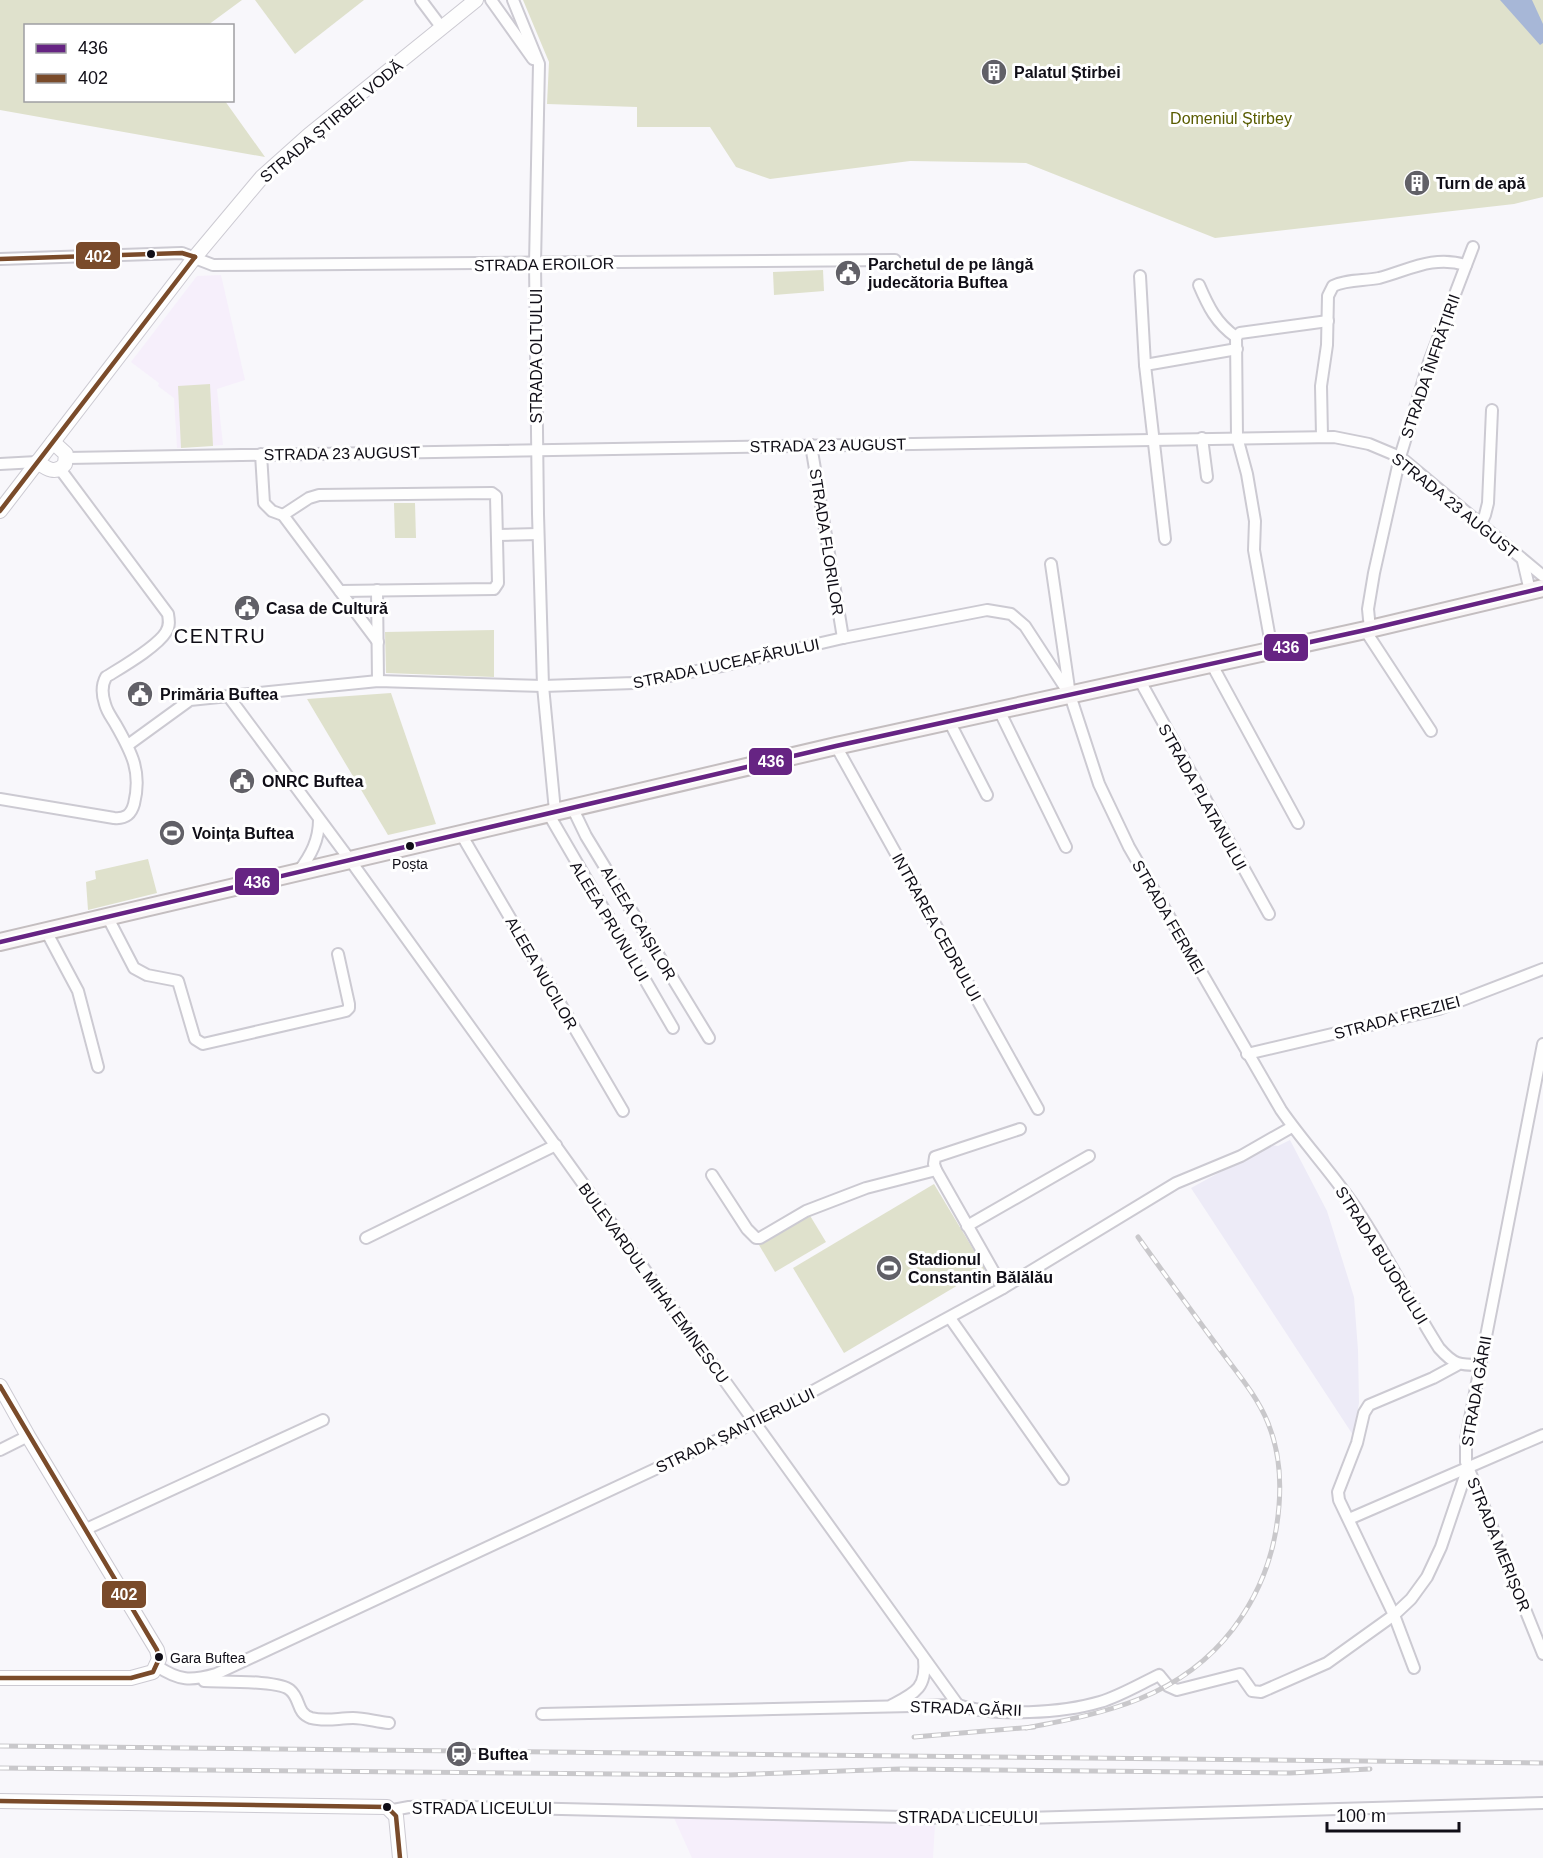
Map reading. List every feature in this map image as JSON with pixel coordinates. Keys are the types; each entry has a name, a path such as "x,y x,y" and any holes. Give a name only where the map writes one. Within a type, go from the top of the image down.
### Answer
{"main road":[{"name":"STRADA ȘTIRBEI VODĂ","path":"0,511 195,257 255,184 279,161 476,0"},
{"path":"37,462 53,471 64,463 64,451 53,441"},
{"path":"0,942 836,746 1537,590"},
{"path":"0,1386 157,1650 159,1659 153,1672 130,1678 0,1677"},
{"path":"0,1801 379,1806 393,1810 396,1815 400,1858"}],"street":[{"path":"421,0 442,28"},
{"path":"491,0 539,70"},
{"name":"STRADA OLTULUI","path":"513,0 539,70 535,264 538,534 543,686 551,812"},
{"name":"STRADA ÎNFRĂȚIRII","path":"1367,629 1374,573 1400,456 1429,362 1473,247"},
{"name":"STRADA EROILOR","path":"0,259 182,253 213,265 895,260"},
{"path":"1322,436 1321,386 1327,345 1330,290 1337,284 1379,278 1410,267 1430,263 1447,261 1466,265"},
{"path":"1140,276 1145,365 1153,439 1157,452 1165,539"},
{"path":"1199,285 1210,310 1223,328 1236,337"},
{"path":"1236,337 1240,333 1328,321"},
{"path":"1236,337 1238,437 1255,521 1254,550 1272,650"},
{"path":"1145,365 1237,349"},
{"path":"1481,524 1488,502 1492,410"},
{"name":"STRADA 23 AUGUST","path":"64,463 261,454 1322,436 1353,440 1400,456 1543,576"},
{"path":"1202,438 1207,477"},
{"name":"STRADA FLORILOR","path":"811,445 843,638"},
{"path":"261,454 264,503 272,511 283,515 378,642"},
{"path":"0,464 37,462"},
{"path":"0,799 114,818 125,817 132,811 138,785 137,769 128,745 105,706 102,686 106,677 153,645 168,629 168,614 64,463"},
{"path":"283,515 309,498 319,495 492,493 497,499 498,583 494,589 340,591"},
{"path":"498,535 538,534"},
{"path":"1523,561 1537,590"},
{"path":"1051,564 1070,695"},
{"path":"377,590 378,681"},
{"name":"STRADA LUCEAFĂRULUI","path":"128,745 190,700 378,681 543,686 619,685 722,666 843,638 987,610 1011,615 1025,626 1070,695"},
{"path":"1367,629 1431,731"},
{"path":"1211,663 1298,823"},
{"name":"STRADA PLATANULUI","path":"1139,679 1269,914"},
{"name":"STRADA FERMEI","path":"1070,695 1091,762 1112,813 1247,1054 1292,1126"},
{"name":"BULEVARDUL MIHAI EMINESCU","path":"229,697 350,860 958,1705"},
{"path":"999,710 1066,847"},
{"path":"950,721 987,795"},
{"name":"INTRAREA CEDRULUI","path":"836,746 1038,1109"},
{"name":"ALEEA CAIȘILOR","path":"572,807 586,836 709,1038"},
{"name":"ALEEA PRUNULUI","path":"551,812 673,1028"},
{"path":"299,871 317,840 319,820"},
{"name":"ALEEA NUCILOR","path":"461,834 623,1111"},
{"path":"106,916 134,968 147,975 178,981 195,1039 203,1044 346,1011 349,1004 338,954"},
{"path":"46,931 78,991 98,1068"},
{"name":"STRADA FREZIEI","path":"1247,1054 1439,1009 1543,969"},
{"name":"STRADA GĂRII","path":"542,1714 958,1705 986,1712 1074,1708 1103,1701 1159,1675 1168,1686 1180,1690 1240,1674 1252,1690 1261,1692 1327,1663 1394,1615 1411,1599 1427,1577 1441,1547 1468,1467 1465,1448 1543,1044"},
{"name":"STRADA ȘANTIERULUI","path":"194,1680 216,1674 258,1656 754,1423 1003,1288 1167,1188 1193,1174 1241,1156 1292,1126"},
{"name":"STRADA BUJORULUI","path":"1292,1126 1326,1166 1359,1213 1439,1348 1457,1365"},
{"path":"1003,1288 934,1164 935,1157 1020,1129"},
{"path":"366,1238 556,1145"},
{"path":"967,1226 1089,1156"},
{"path":"712,1175 747,1229 756,1238 766,1235 806,1211 856,1191 936,1170"},
{"path":"950,1318 1064,1479"},
{"path":"1414,1668 1394,1615 1339,1500 1338,1492 1357,1443 1366,1408 1372,1403 1433,1378 1457,1365 1480,1365"},
{"path":"84,1530 323,1420"},
{"path":"1349,1519 1543,1435"},
{"path":"0,1450 28,1436"},
{"name":"STRADA MERIȘOR","path":"1468,1467 1543,1654"},
{"path":"890,1706 914,1694 921,1685 924,1677 924,1659"},
{"path":"157,1666 180,1679 243,1683 267,1682 281,1685 291,1690 302,1713 310,1718 329,1720 358,1718 389,1723"},
{"name":"STRADA LICEULUI","path":"393,1810 428,1806 993,1819 1543,1803"}],"shaded area":[{"path":"221,275 245,380 217,389 223,445 177,448 174,398 158,386 159,383 131,362 197,276"},
{"path":"1290,1140 1327,1211 1354,1297 1359,1403 1353,1435 1191,1188 1270,1145 1278,1146"},
{"path":"674,1818 935,1824 933,1858 692,1858"}],"green space":[{"path":"0,0 242,0 209,24 24,24 24,102 226,102 265,157 0,110"},
{"path":"255,0 364,0 295,54"},
{"name":"Domeniul Știrbey","path":"523,0 1543,0 1543,197 1514,204 1215,238 1026,163 910,161 770,179 736,167 710,127 637,127 637,107 547,104 549,62"},
{"path":"823,270 824,291 774,295 773,272"},
{"path":"210,384 213,446 181,448 178,386"},
{"path":"394,503 415,503 416,538 395,538"},
{"path":"494,630 494,677 386,673 385,632"},
{"path":"391,693 436,824 388,835 307,699"},
{"path":"148,859 157,893 88,910 86,882 96,879 95,871"},
{"name":"Stadionul Constantin Bălălău","path":"934,1184 985,1269 844,1353 793,1268"},
{"path":"809,1214 826,1242 775,1272 759,1245"}],"water":[{"path":"1500,0 1532,0 1543,24 1543,43 1540,45"}],"railway":[{"path":"1026,1728 1085,1716 1140,1699 1190,1671 1212,1652 1241,1618 1255,1594 1270,1557 1276,1530 1279,1476 1276,1449 1268,1423 1247,1386 1138,1237"},
{"path":"914,1737 1034,1727"},
{"path":"0,1746 1543,1763"},
{"path":"0,1768 727,1775 900,1769 1290,1773 1370,1769"}],"transit line":[{"name":"402","path":"0,259 182,253 195,257"},
{"name":"402","path":"0,511 195,257"},
{"name":"436","path":"0,942 836,746 1370,629 1543,588"},
{"name":"402","path":"0,1386 157,1650 159,1659 153,1672 131,1678 0,1678"},
{"name":"402","path":"0,1801 387,1807 396,1816 400,1858"}],"place":[{"name":"Palatul Știrbei","path":"994,72"},
{"name":"Turn de apă","path":"1417,183"},
{"name":"Parchetul de pe lângă judecătoria Buftea","path":"848,273"},
{"name":"Casa de Cultură","path":"247,608"},
{"name":"Primăria Buftea","path":"140,694"},
{"name":"ONRC Buftea","path":"242,781"},
{"name":"Voința Buftea","path":"172,833"},
{"name":"Poșta","path":"410,846"},
{"name":"Stadionul Constantin Bălălău","path":"889,1268"},
{"name":"Gara Buftea","path":"159,1657"},
{"name":"Buftea","path":"459,1754"}],"district":[{"name":"CENTRU","path":"220,636"}]}
